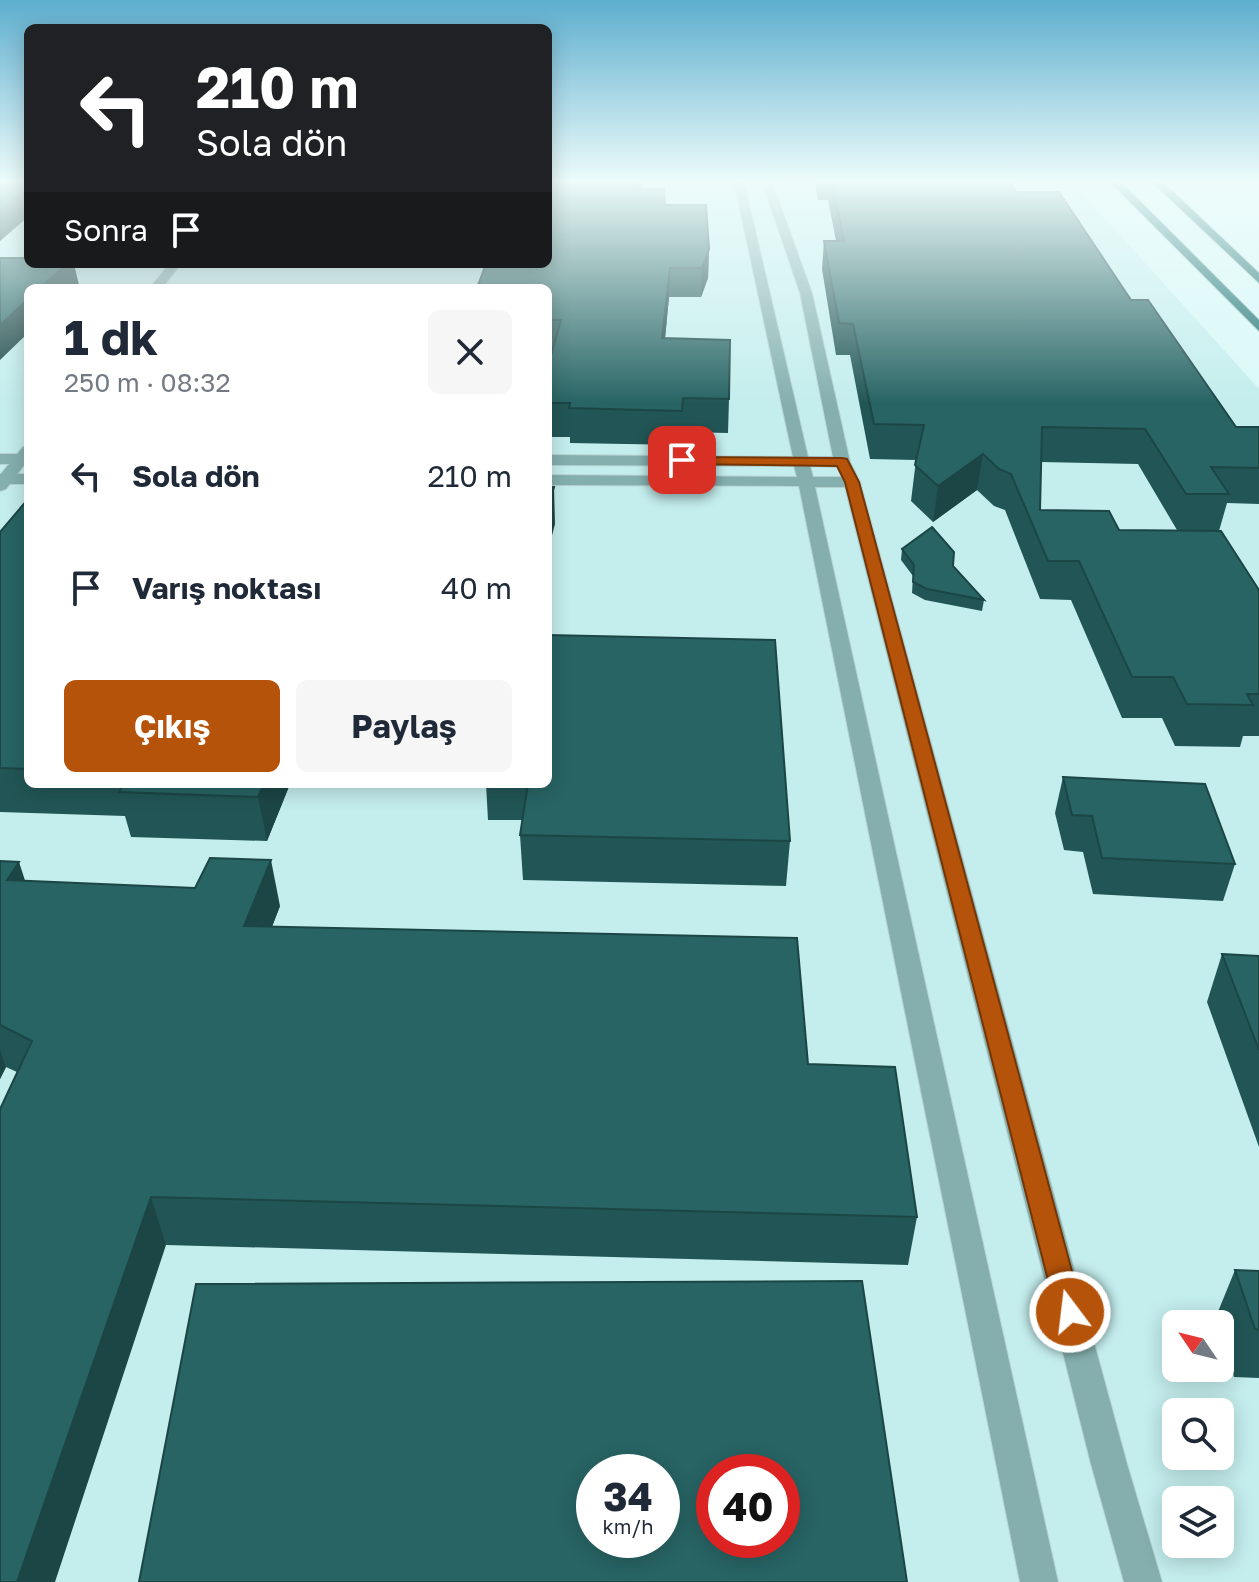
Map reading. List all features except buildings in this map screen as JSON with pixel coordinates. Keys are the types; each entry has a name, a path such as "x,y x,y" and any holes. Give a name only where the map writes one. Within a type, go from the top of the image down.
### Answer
{"highway":[{"path":"1188,256 1259,327"},
{"path":"1235,256 1259,279"}],"street":[{"path":"755,256 1039,1582"},
{"path":"793,256 806,293 847,472 1109,1464 1143,1582"},
{"path":"159,284 172,268"},
{"path":"0,459 24,456"},
{"path":"2,481 24,458"},
{"path":"552,460 802,472"},
{"path":"552,480 847,472"},
{"path":"2,481 24,479"}],"shaded area":[{"path":"0,256 24,256 24,268 552,268 552,256 1139,256 1259,389 1259,1582 0,1582"}],"route":[{"path":"682,460 842,462 852,482 1070,1312"}]}
